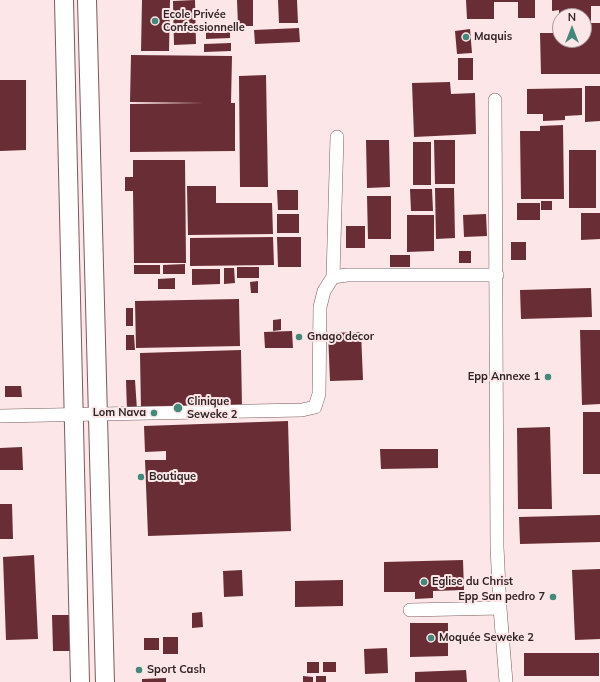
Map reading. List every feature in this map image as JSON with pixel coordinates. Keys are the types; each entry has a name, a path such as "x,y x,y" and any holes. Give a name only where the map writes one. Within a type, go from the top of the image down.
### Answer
{"main road":[{"path":"64,0 80,682"},
{"path":"87,0 105,682"}],"street":[{"path":"495,100 497,276 497,547 506,682"},
{"path":"0,416 302,410 315,407 319,394 320,307 324,291 333,277 337,137"},
{"path":"333,277 497,276"},
{"path":"410,610 500,608"}],"building":[{"path":"142,0 170,0 169,51 141,51"},
{"path":"195,0 196,44 174,45 173,1"},
{"path":"237,0 253,0 253,26 238,26"},
{"path":"278,0 297,0 298,23 279,23"},
{"path":"466,0 535,0 535,18 518,18 518,2 494,2 494,19 467,19"},
{"path":"552,0 600,0 600,6 591,6 591,8 552,8"},
{"path":"592,23 600,23 600,74 541,74 540,33 552,33 552,48 592,48"},
{"path":"206,27 230,27 230,38 206,39"},
{"path":"299,28 300,42 255,44 254,30"},
{"path":"470,29 472,53 457,54 455,31"},
{"path":"231,43 231,51 204,52 204,44"},
{"path":"131,55 232,56 231,103 235,103 235,151 130,152 130,104 204,103 130,102"},
{"path":"458,58 473,58 473,80 458,80"},
{"path":"266,75 268,187 240,187 239,76"},
{"path":"0,80 26,80 26,150 0,151"},
{"path":"450,82 451,94 475,93 476,134 414,137 412,83"},
{"path":"585,86 600,86 600,121 585,122"},
{"path":"582,88 582,115 565,116 565,120 543,121 543,114 527,114 527,89"},
{"path":"563,125 564,199 521,199 520,131 540,131 540,126"},
{"path":"366,140 389,140 390,187 367,188"},
{"path":"434,140 455,140 455,184 435,184"},
{"path":"413,142 431,142 431,185 413,185"},
{"path":"569,150 596,150 596,208 569,208"},
{"path":"133,160 185,160 186,263 134,263 133,191 125,191 125,177 133,177"},
{"path":"187,186 216,186 216,203 272,203 273,234 188,235"},
{"path":"435,188 454,188 455,238 436,239"},
{"path":"410,189 432,189 433,211 411,211"},
{"path":"277,190 298,190 298,210 278,210"},
{"path":"367,196 391,196 391,239 368,239"},
{"path":"541,201 552,201 552,210 541,210"},
{"path":"517,203 540,203 540,220 517,220"},
{"path":"581,213 600,213 600,239 581,240"},
{"path":"277,214 299,214 299,233 277,233"},
{"path":"486,214 487,236 464,237 463,215"},
{"path":"407,215 434,215 434,251 407,252"},
{"path":"346,226 365,226 365,248 346,248"},
{"path":"273,237 274,265 190,266 190,238"},
{"path":"277,237 301,237 301,267 278,267"},
{"path":"511,242 526,242 526,260 511,260"},
{"path":"459,251 471,251 471,263 459,263"},
{"path":"390,255 410,255 410,267 390,267"},
{"path":"185,264 185,274 163,274 163,265"},
{"path":"134,265 160,265 160,274 134,274"},
{"path":"237,267 259,267 259,278 237,278"},
{"path":"224,268 234,268 235,283 224,284"},
{"path":"192,269 220,269 220,284 192,285"},
{"path":"175,278 175,289 158,289 158,279"},
{"path":"258,281 258,293 251,293 250,282"},
{"path":"591,288 592,317 521,319 520,290"},
{"path":"239,299 240,346 136,348 135,301"},
{"path":"126,308 133,308 133,326 126,326"},
{"path":"281,319 281,330 273,331 273,320"},
{"path":"580,330 600,330 600,404 582,405"},
{"path":"292,331 293,348 265,348 264,332"},
{"path":"361,332 363,380 330,381 328,333"},
{"path":"126,335 134,335 135,350 126,350"},
{"path":"241,350 242,408 141,411 140,353"},
{"path":"126,380 135,380 137,410 127,411"},
{"path":"5,386 21,386 22,397 5,397"},
{"path":"583,412 600,412 600,474 583,474"},
{"path":"288,421 291,531 148,536 145,460 166,460 166,451 145,452 144,426"},
{"path":"550,427 552,509 518,509 517,428"},
{"path":"22,447 23,470 0,470 0,448"},
{"path":"380,449 438,449 438,468 381,469"},
{"path":"0,504 12,504 13,539 0,539"},
{"path":"600,515 600,542 520,544 519,517"},
{"path":"34,555 38,639 6,640 3,557"},
{"path":"463,560 464,590 433,591 433,598 415,599 415,592 384,592 384,562"},
{"path":"600,569 600,639 575,640 572,570"},
{"path":"242,570 243,596 224,597 223,571"},
{"path":"343,580 343,606 295,607 295,581"},
{"path":"202,612 203,627 192,628 192,613"},
{"path":"52,615 75,615 75,651 53,651"},
{"path":"410,623 448,623 448,656 410,657"},
{"path":"163,637 178,637 178,654 163,654"},
{"path":"144,638 159,638 159,650 144,650"},
{"path":"387,648 388,673 365,674 364,649"},
{"path":"524,653 599,653 599,676 524,676"},
{"path":"307,662 319,662 319,673 307,673"},
{"path":"323,662 336,662 336,672 323,672"},
{"path":"466,670 467,682 415,682 415,672"},
{"path":"303,676 313,677 313,682 303,682"},
{"path":"316,676 326,676 326,682 316,682"},
{"path":"166,678 166,682 142,682 142,679"}],"place":[{"name":"Ecole Privée Confessionnelle","path":"155,21"},
{"name":"Maquis","path":"466,37"},
{"name":"Gnago decor","path":"299,337"},
{"name":"Epp Annexe 1","path":"548,377"},
{"name":"Clinique Seweke 2","path":"178,408"},
{"name":"Lom Nava","path":"154,413"},
{"name":"Boutique","path":"141,477"},
{"name":"Eglise du Christ","path":"424,582"},
{"name":"Epp San pedro 7","path":"553,597"},
{"name":"Moquée Seweke 2","path":"431,638"},
{"name":"Sport Cash","path":"139,670"}]}
